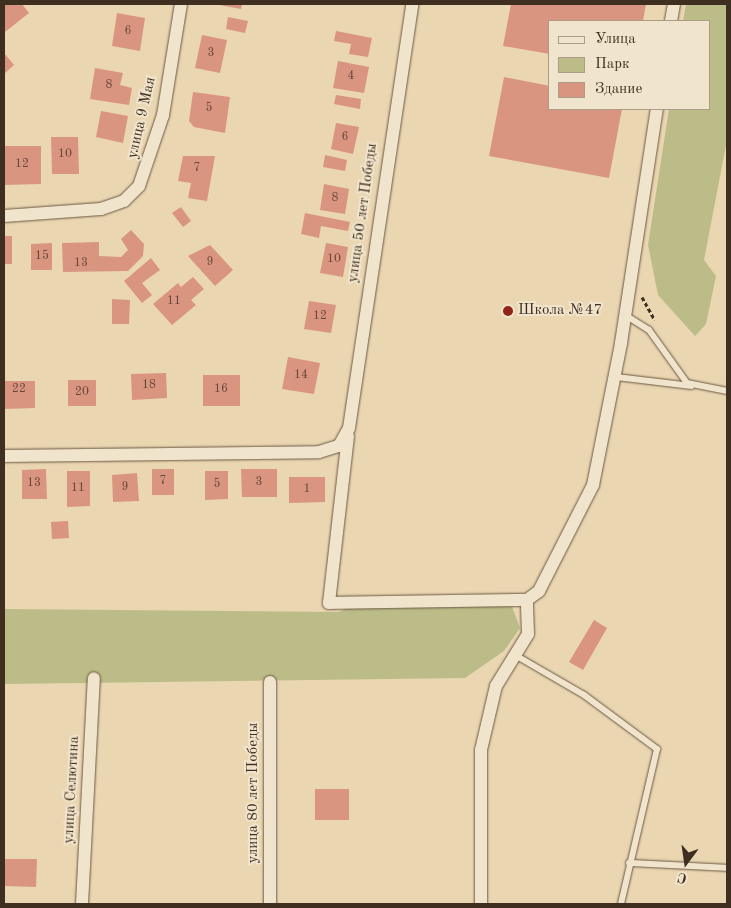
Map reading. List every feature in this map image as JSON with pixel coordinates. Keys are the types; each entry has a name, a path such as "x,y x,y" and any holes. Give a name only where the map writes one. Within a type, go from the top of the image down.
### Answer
{"street":[{"name":"улица 9 Мая","path":"4,216 101,209 124,201 139,186 162,115 181,4"},
{"name":"улица 50 лет Победы","path":"412,4 349,428 329,603 527,600"},
{"path":"671,20 674,4"},
{"path":"481,904 481,750 496,686 528,634 527,600 540,591 593,485 616,377 657,110"},
{"name":"улица 50 лет Победы","path":"4,456 319,452 339,446 349,428"},
{"name":"улица Селютина","path":"82,904 94,678"},
{"name":"улица 80 лет Победы","path":"270,682 270,904"}],"lane":[{"path":"625,315 649,330 678,373 695,386"},
{"path":"616,377 727,391"},
{"path":"515,655 584,695 657,749 621,904"},
{"path":"629,863 727,868"}],"path":[{"path":"641,291 660,330"}],"green space":[{"path":"686,4 727,4 727,140 704,260 716,276 706,324 695,336 658,295 648,245 669,110 711,110 711,20 683,20"},
{"path":"510,601 520,628 504,651 465,678 4,684 4,609 339,612 357,604"}],"building":[{"path":"4,4 22,4 29,13 5,32"},
{"path":"214,4 242,4 241,9"},
{"path":"511,4 646,4 643,20 548,20 548,54 503,46"},
{"path":"117,13 145,18 140,51 112,46"},
{"path":"228,17 248,21 245,33 226,29"},
{"path":"336,31 372,38 368,57 349,54 351,44 334,41"},
{"path":"202,35 227,40 220,73 195,68"},
{"path":"4,53 14,65 4,74"},
{"path":"338,61 369,67 364,93 333,88"},
{"path":"95,68 123,73 120,85 132,88 129,105 90,99"},
{"path":"504,77 548,86 548,110 622,110 609,178 489,156"},
{"path":"193,92 230,97 225,133 194,127 189,121"},
{"path":"336,95 361,99 360,109 334,104"},
{"path":"101,111 128,116 123,143 96,137"},
{"path":"336,123 359,127 353,154 331,149"},
{"path":"51,137 78,137 79,174 52,174"},
{"path":"4,146 41,146 41,184 4,185"},
{"path":"325,155 347,160 345,171 323,167"},
{"path":"183,156 215,156 207,201 188,198 191,183 178,181"},
{"path":"324,184 349,189 345,214 320,210"},
{"path":"181,207 191,221 183,227 172,213"},
{"path":"305,213 350,222 348,231 321,226 319,238 301,234"},
{"path":"131,230 144,244 143,256 128,271 63,272 62,243 99,242 99,256 121,257 128,250 121,239"},
{"path":"4,236 12,236 12,264 4,264"},
{"path":"52,243 52,270 31,270 31,244"},
{"path":"326,243 348,247 343,277 320,273"},
{"path":"210,245 233,270 215,286 188,256"},
{"path":"151,258 160,270 142,283 152,295 142,303 124,281"},
{"path":"193,277 204,289 191,300 196,305 172,325 153,304 178,283 181,287"},
{"path":"112,299 130,300 129,324 112,324"},
{"path":"309,301 336,305 331,333 304,329"},
{"path":"288,357 320,363 314,394 282,389"},
{"path":"166,373 167,398 132,400 131,374"},
{"path":"203,375 240,375 240,406 203,406"},
{"path":"68,380 96,380 96,406 68,406"},
{"path":"4,381 35,381 35,408 4,409"},
{"path":"46,469 47,499 22,499 22,470"},
{"path":"152,469 174,469 174,495 152,495"},
{"path":"241,469 277,469 277,497 242,497"},
{"path":"67,471 90,471 90,506 67,507"},
{"path":"205,471 228,471 228,499 205,500"},
{"path":"137,473 139,501 113,502 112,475"},
{"path":"289,477 325,477 325,502 289,503"},
{"path":"68,521 69,538 52,539 51,522"},
{"path":"594,620 607,628 583,670 569,662"},
{"path":"315,789 349,789 349,820 315,820"},
{"path":"4,859 37,859 36,887 4,886"}],"place":[{"name":"Школа №47","path":"508,311"}]}
